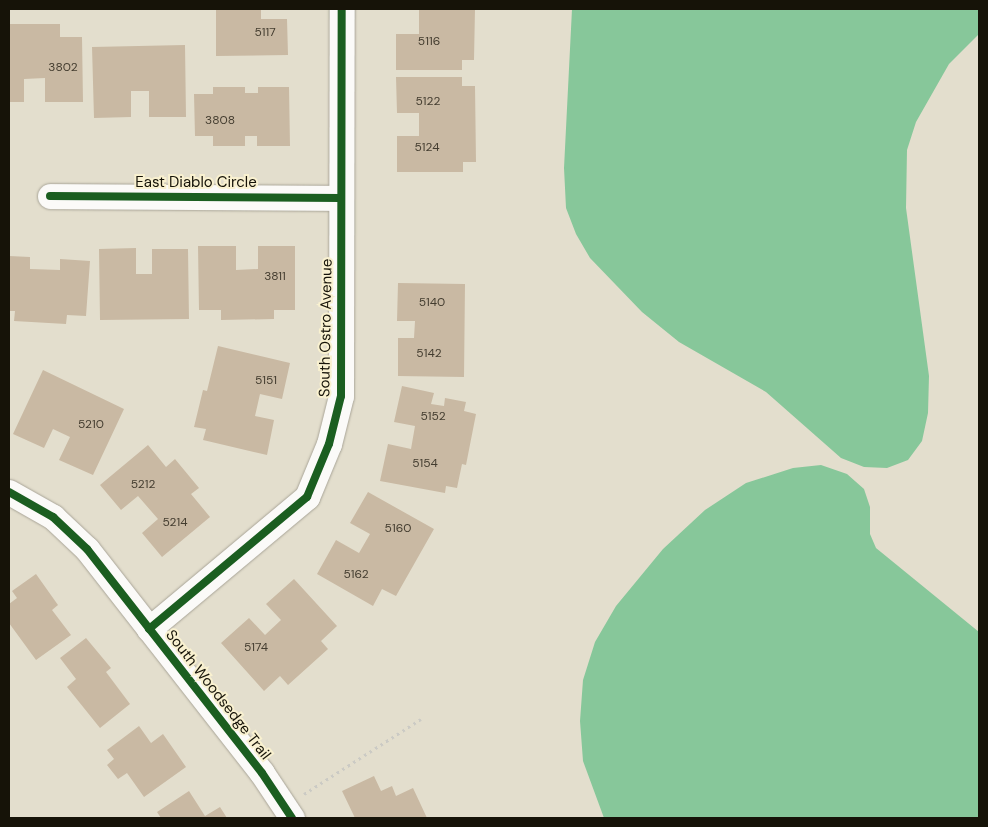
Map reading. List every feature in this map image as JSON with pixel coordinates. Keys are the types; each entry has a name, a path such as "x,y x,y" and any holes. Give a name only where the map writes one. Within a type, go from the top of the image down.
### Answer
{"street":[{"name":"South Ostro Avenue","path":"149,629 308,497 329,444 341,396 342,9"},
{"name":"East Diablo Circle","path":"50,196 341,198"},
{"name":"South Woodsedge Trail","path":"9,492 35,504 70,532 149,629 288,812"}],"path":[{"path":"288,812 421,719"}],"shaded area":[{"path":"572,9 979,9 979,34 949,64 916,122 907,150 906,208 929,376 928,413 922,441 908,460 887,468 864,467 841,458 766,392 679,342 642,312 590,258 576,234 566,208 564,168"},
{"path":"821,465 847,474 864,489 870,507 870,534 876,548 979,632 979,818 604,818 583,761 580,721 583,680 595,642 616,606 663,549 705,510 746,483 793,468"}],"building":[{"path":"216,9 261,9 261,19 287,19 288,55 216,56"},
{"path":"419,9 475,9 474,60 462,60 462,70 396,70 396,34 419,34"},
{"path":"9,24 60,24 60,37 82,37 83,102 45,102 45,78 24,79 24,102 9,102"},
{"path":"185,45 186,117 149,117 149,91 131,91 131,117 94,118 92,47"},
{"path":"396,77 462,77 462,86 475,86 476,162 463,162 463,172 397,172 397,136 419,136 419,113 397,113"},
{"path":"213,87 245,87 245,93 258,93 258,87 289,87 290,146 257,146 257,136 245,136 245,146 213,146 213,136 195,136 194,94 213,94"},
{"path":"198,246 236,246 236,270 258,269 258,246 295,246 295,310 274,310 274,319 221,320 221,310 199,310"},
{"path":"136,248 136,274 152,274 152,249 188,249 189,319 100,320 99,249"},
{"path":"9,256 30,257 30,269 60,270 60,259 90,261 86,316 67,315 66,324 14,321 15,311 9,311"},
{"path":"398,283 465,284 464,377 398,376 398,338 414,338 415,321 397,321"},
{"path":"218,346 290,363 282,399 260,394 255,416 274,420 267,455 203,440 206,429 194,427 203,390 207,391"},
{"path":"43,370 124,409 93,475 59,460 70,437 53,429 44,448 13,434"},
{"path":"402,386 434,393 431,404 444,406 445,398 466,402 464,411 476,414 466,465 462,464 457,488 446,486 445,493 380,481 388,444 411,449 415,426 394,422"},
{"path":"148,445 166,467 175,459 199,488 191,494 210,517 162,557 142,533 158,519 138,496 121,510 100,485"},
{"path":"368,492 434,529 396,596 382,589 373,606 317,574 336,540 359,553 370,534 350,523"},
{"path":"36,574 58,605 52,610 71,635 36,660 9,623 9,604 17,598 12,591"},
{"path":"294,579 337,626 321,641 328,649 288,685 280,676 264,691 221,643 249,618 265,635 281,620 266,604"},
{"path":"86,638 111,668 106,672 130,704 100,728 67,687 76,679 60,658"},
{"path":"139,726 151,743 163,734 186,767 144,797 127,773 118,779 107,765 114,759 107,750"},
{"path":"374,776 381,791 392,786 396,796 413,788 427,818 355,818 342,791"},
{"path":"189,791 205,816 220,807 227,818 161,818 157,812"}],"cycle path":[{"path":"149,629 307,497 329,444 341,396 342,9"},
{"path":"50,196 341,198"},
{"path":"9,492 53,517 87,549 262,773 292,818"}]}
